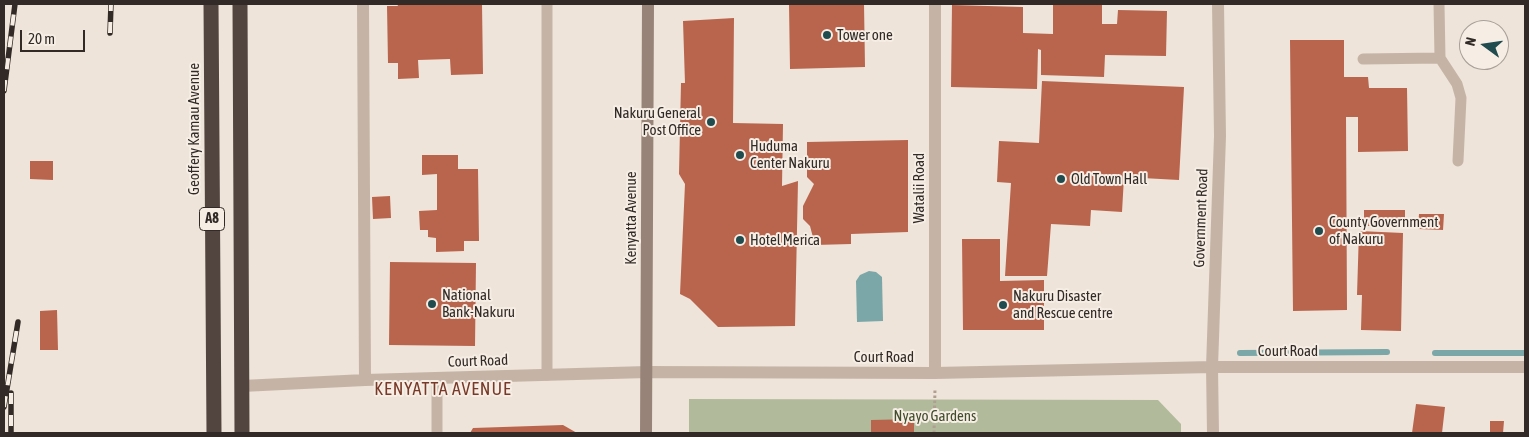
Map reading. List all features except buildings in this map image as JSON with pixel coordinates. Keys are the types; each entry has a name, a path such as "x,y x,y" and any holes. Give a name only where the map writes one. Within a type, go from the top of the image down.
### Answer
{"highway":[{"name":"Geoffery Kamau Avenue","path":"211,4 214,433"},
{"name":"A8","path":"240,4 242,433"}],"street":[{"path":"363,4 366,380"},
{"name":"Kenyatta Avenue","path":"646,433 648,4"},
{"name":"Watalii Road","path":"935,4 935,373"},
{"name":"Government Road","path":"1213,433 1212,367 1220,136 1218,4"},
{"name":"Court Road","path":"242,386 366,380 647,372 935,373 1212,367 1525,367"}],"lane":[{"path":"547,4 547,375"},
{"path":"1439,4 1440,58 1457,84 1461,98 1458,161"},
{"path":"1363,59 1440,58"},
{"path":"437,378 437,433"}],"path":[{"path":"934,433 935,373"}],"green space":[{"name":"Nyayo Gardens","path":"689,399 1158,400 1181,424 1181,433 689,433"}],"water":[{"path":"869,271 876,272 882,277 883,321 857,322 856,281 860,275"}],"waterway":[{"path":"1240,353 1387,352"},
{"path":"1435,353 1525,353"}],"railway":[{"path":"4,91 15,4"},
{"path":"110,33 111,4"},
{"path":"4,407 18,322"},
{"path":"11,393 11,433"}],"place":[{"name":"Tower one","path":"827,35"},
{"name":"Nakuru General Post Office","path":"711,122"},
{"name":"Huduma Center Nakuru","path":"740,155"},
{"name":"Old Town Hall","path":"1061,179"},
{"name":"County Government of Nakuru","path":"1319,231"},
{"name":"Hotel Merica","path":"740,240"},
{"name":"National Bank-Nakuru","path":"432,304"},
{"name":"Nakuru Disaster and Rescue centre","path":"1003,305"}],"district":[{"name":"KENYATTA AVENUE","path":"443,389"}]}
